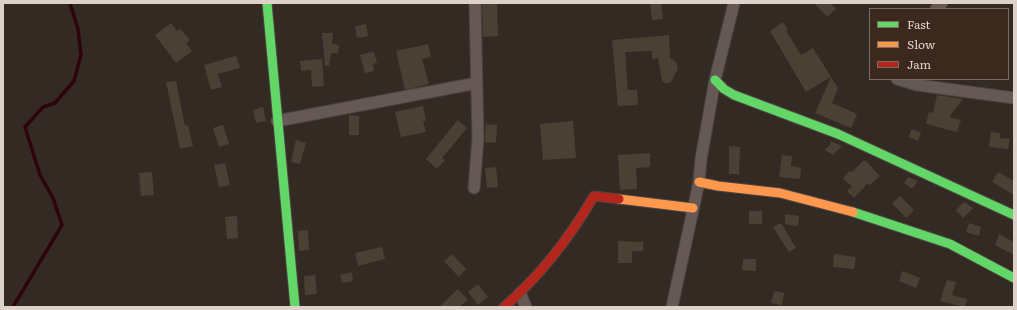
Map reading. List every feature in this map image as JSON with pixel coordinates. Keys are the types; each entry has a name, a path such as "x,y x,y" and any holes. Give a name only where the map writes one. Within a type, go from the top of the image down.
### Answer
{"street":[{"path":"267,3 295,307"},
{"path":"474,188 478,138 475,3"},
{"path":"672,307 699,182 701,159 715,80 734,3"},
{"path":"715,80 724,89 734,95 838,134 1014,215"},
{"path":"900,80 917,85 1014,98"},
{"path":"277,121 476,83"},
{"path":"699,182 718,186 780,193 856,212 950,244 1014,278"},
{"path":"504,307 520,293 573,231 594,196 693,208"},
{"path":"520,293 526,307"}],"building":[{"path":"482,3 497,3 498,36 483,37"},
{"path":"650,3 661,3 663,19 652,20"},
{"path":"814,3 830,3 836,9 827,17"},
{"path":"783,22 788,30 786,31 801,55 813,48 831,77 806,92 770,31"},
{"path":"171,23 177,31 180,29 190,40 186,43 192,51 176,63 155,35"},
{"path":"366,24 368,36 357,38 355,26"},
{"path":"322,33 333,33 332,44 339,45 338,53 331,53 329,66 325,66"},
{"path":"669,35 670,58 676,62 678,69 671,82 666,84 662,81 658,58 652,59 652,51 625,52 628,90 637,90 638,105 618,106 612,40"},
{"path":"428,44 431,57 422,59 429,84 405,90 396,51"},
{"path":"374,52 377,63 373,64 374,71 365,73 360,55"},
{"path":"236,56 240,68 218,74 222,87 211,90 204,65"},
{"path":"322,59 324,86 312,87 311,70 301,71 300,61"},
{"path":"831,77 838,88 832,103 857,114 851,128 815,113"},
{"path":"176,81 185,126 188,125 193,146 180,149 166,82"},
{"path":"937,95 963,99 949,117 961,120 957,132 926,124 929,112 933,113"},
{"path":"423,106 426,121 423,121 426,132 401,137 395,112"},
{"path":"263,107 266,121 256,123 253,110"},
{"path":"349,115 359,116 359,135 349,135"},
{"path":"458,120 467,128 442,158 445,160 437,169 426,159"},
{"path":"573,121 576,158 543,160 540,124"},
{"path":"486,124 497,125 496,143 485,142"},
{"path":"223,125 229,144 219,147 213,128"},
{"path":"912,129 921,133 918,141 908,137"},
{"path":"991,132 1000,133 1000,138 1010,139 1008,149 989,147"},
{"path":"296,140 306,143 300,164 291,162"},
{"path":"830,141 842,146 833,155 825,150 831,144"},
{"path":"729,146 740,147 739,174 729,174"},
{"path":"650,153 650,167 636,168 637,189 620,190 618,155"},
{"path":"782,155 792,156 791,166 801,168 800,179 779,177"},
{"path":"863,161 866,161 880,176 870,185 868,183 854,198 847,191 852,186 843,179 849,171 852,172"},
{"path":"225,163 230,185 219,187 214,165"},
{"path":"496,167 498,187 487,188 485,168"},
{"path":"152,172 154,195 141,196 139,173"},
{"path":"998,172 1014,181 1014,195 992,182"},
{"path":"908,177 918,181 912,189 904,183"},
{"path":"900,196 914,210 906,218 892,203"},
{"path":"964,202 973,208 963,218 956,210"},
{"path":"749,211 762,211 762,224 749,224"},
{"path":"785,214 799,216 798,226 785,224"},
{"path":"237,216 238,238 227,239 225,217"},
{"path":"781,223 796,248 789,252 773,227"},
{"path":"969,223 981,227 979,236 966,232"},
{"path":"308,230 309,250 299,251 298,231"},
{"path":"999,234 1014,242 1014,255 995,245"},
{"path":"618,241 643,242 643,251 632,251 632,263 618,263"},
{"path":"382,247 385,259 358,266 355,253"},
{"path":"452,254 466,269 459,277 444,261"},
{"path":"834,254 856,257 854,269 833,267"},
{"path":"743,259 756,259 756,271 742,270"},
{"path":"902,271 920,278 916,288 899,281"},
{"path":"352,272 353,281 342,283 340,275"},
{"path":"315,275 317,294 305,295 304,276"},
{"path":"947,280 956,282 952,295 967,299 965,307 940,301"},
{"path":"478,284 488,297 478,305 468,292"},
{"path":"458,289 468,300 459,307 439,307"},
{"path":"774,291 784,293 782,305 771,303"}],"waterway":[{"path":"13,307 62,225 53,198 40,175 25,127 43,107 55,103 74,81 81,55 78,29 70,3"}],"traffic: fast":[{"path":"267,3 295,307"},
{"path":"715,80 724,89 734,95 838,134 1014,215"},
{"path":"853,212 950,244 1014,278"}],"traffic: slow":[{"path":"699,182 718,186 780,193 853,212"},
{"path":"619,199 693,208"}],"traffic: jam":[{"path":"504,307 530,282 554,255 594,196 619,199"}]}
